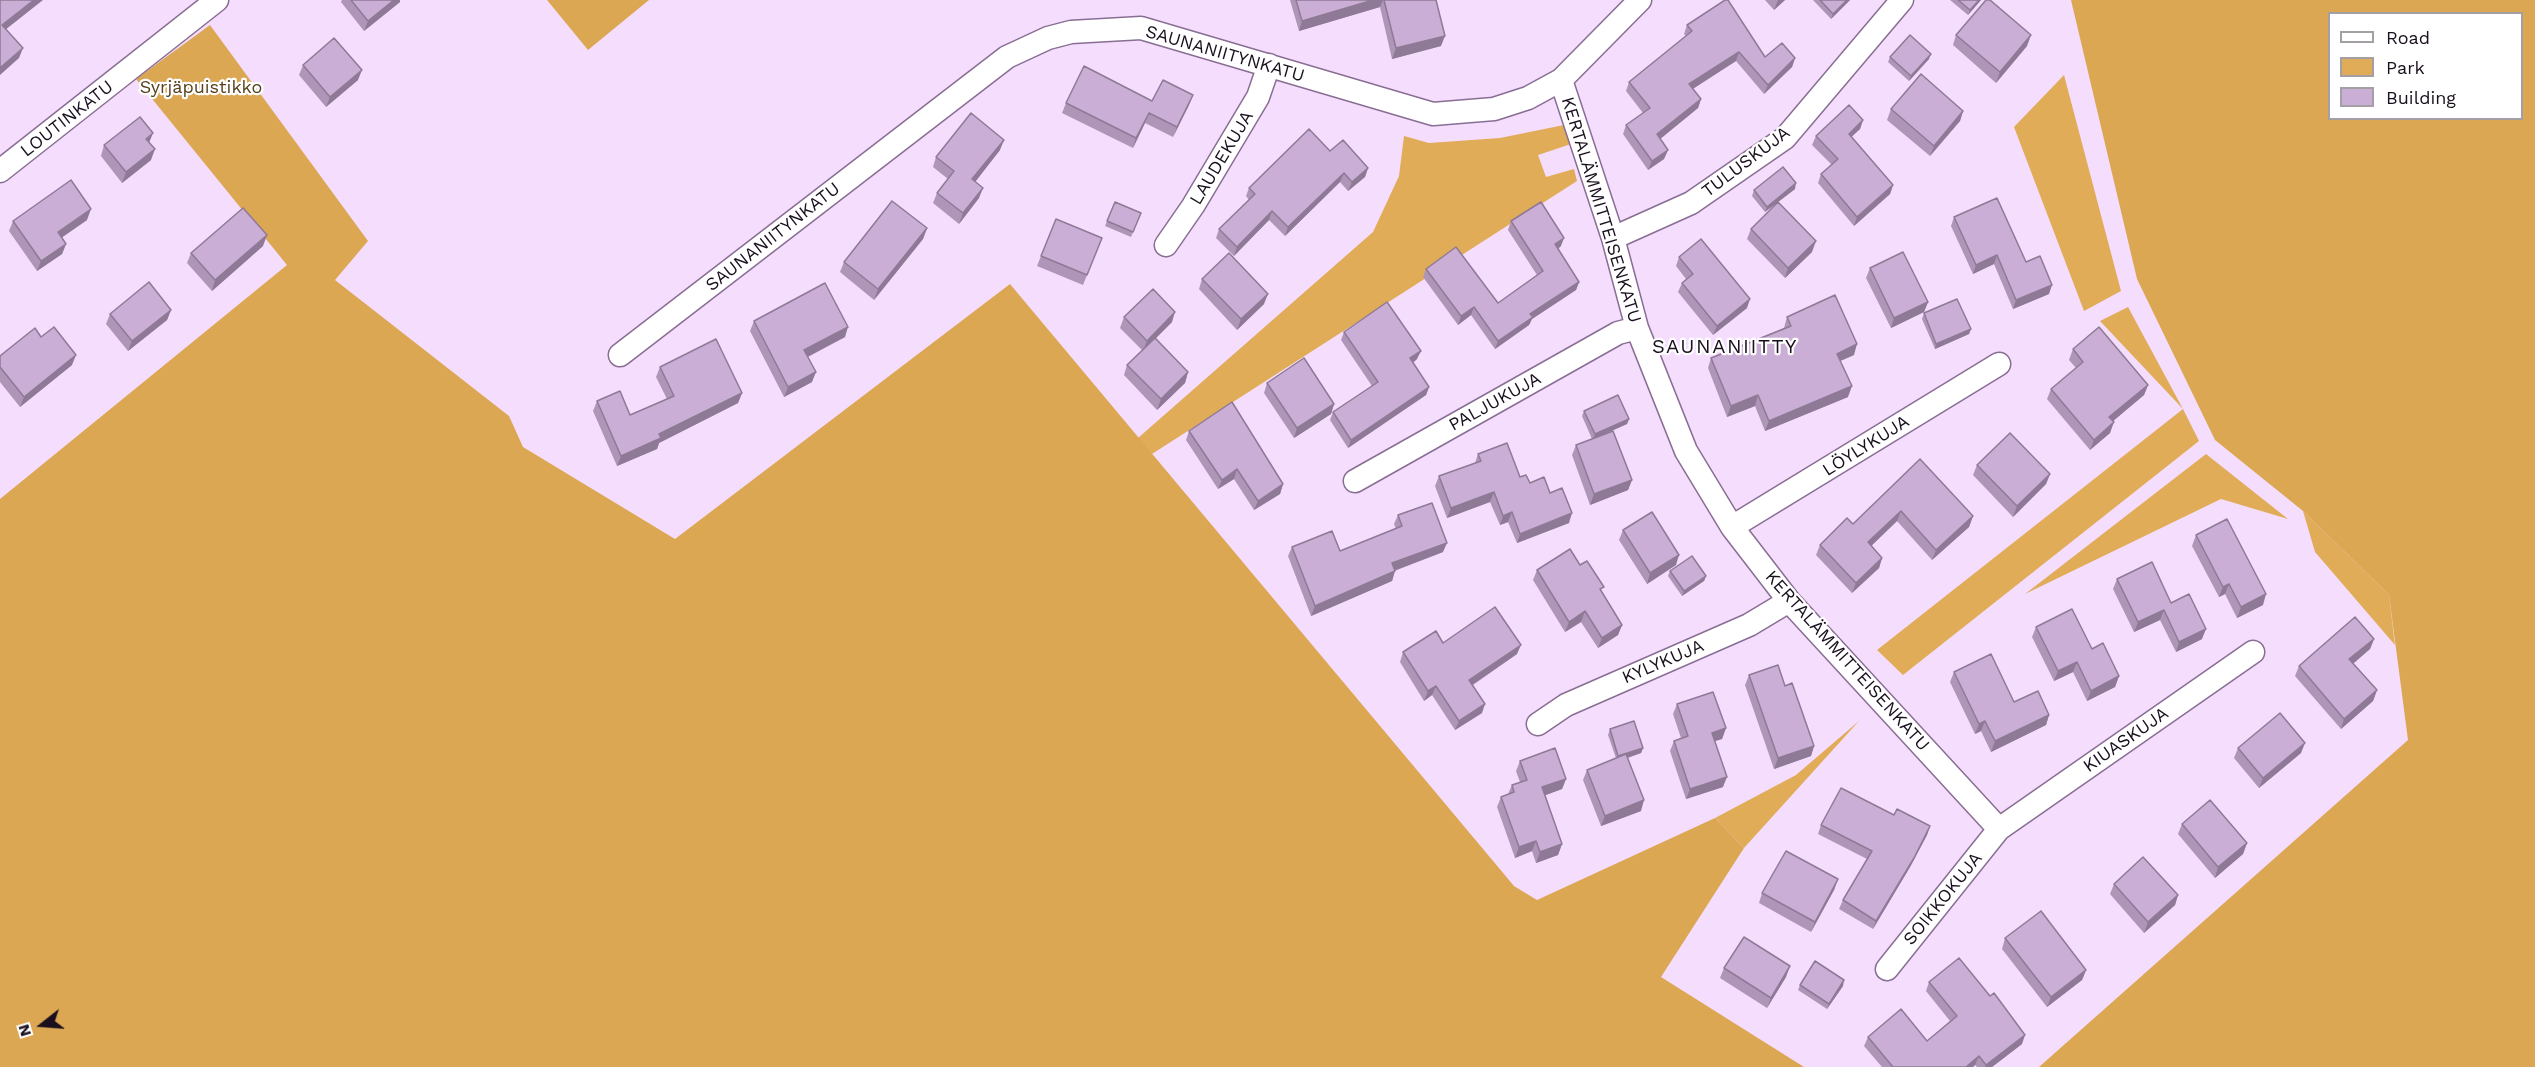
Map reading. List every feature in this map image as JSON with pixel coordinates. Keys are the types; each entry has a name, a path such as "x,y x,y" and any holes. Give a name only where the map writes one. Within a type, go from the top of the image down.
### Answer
{"street":[{"name":"LOUTINKATU","path":"0,171 218,0"},
{"name":"SAUNANIITYNKATU","path":"620,355 1007,57 1048,38 1071,32 1141,28 1433,114 1494,109 1528,98 1561,80 1640,0"},
{"name":"TULUSKUJA","path":"1613,238 1691,203 1785,138 1902,0"},
{"name":"LAUDEKUJA","path":"1166,245 1193,206 1258,97 1269,65"},
{"name":"KERTALÄMMITTEISENKATU","path":"1561,80 1613,238 1636,328 1686,451 1732,527 1789,601 1999,829"},
{"name":"PALJUKUJA","path":"1355,481 1618,333 1636,328"},
{"name":"LÖYLYKUJA","path":"1732,527 1999,364"},
{"name":"KYLYKUJA","path":"1538,724 1566,705 1749,626 1789,601"},
{"name":"KIUASKUJA","path":"1999,829 2253,652"},
{"name":"SOIKKOKUJA","path":"1887,969 1999,829"}],"green space":[{"path":"547,0 649,0 588,50"},
{"path":"2071,0 2535,0 2535,1067 2039,1067 2408,740 2389,595 2303,511 2215,440 2137,279"},
{"name":"Syrjäpuistikko","path":"210,25 368,241 335,280 509,416 523,447 675,539 1010,284 1514,886 1537,900 1715,818 1744,848 1661,977 1804,1067 0,1067 0,499 287,265 136,79"},
{"path":"2064,75 2121,291 2084,311 2014,127"},
{"path":"1564,125 1571,144 1538,155 1546,177 1574,169 1577,181 1152,454 1138,438 1373,232 1399,176 1404,136 1429,143 1500,138"},
{"path":"2128,307 2183,409 2100,321"},
{"path":"2183,409 2199,441 1903,675 1877,650"},
{"path":"2206,454 2288,519 2221,499 2025,594"},
{"path":"2303,511 2389,595 2395,645 2315,552"},
{"path":"1859,721 1744,848 1715,818 1796,775"}],"building":[{"path":"0,0 34,0 2,25 23,48 0,68"},
{"path":"351,0 394,0 368,21"},
{"path":"1296,0 1373,0 1302,21"},
{"path":"1384,0 1436,0 1445,36 1396,48"},
{"path":"1728,0 1765,57 1782,43 1795,58 1768,85 1739,52 1689,84 1701,99 1657,134 1668,150 1652,161 1626,125 1650,108 1629,82 1692,31 1687,25"},
{"path":"1820,0 1847,0 1833,14"},
{"path":"1958,0 1979,0 1970,10"},
{"path":"1986,0 1990,0 2031,35 2000,72 1956,35"},
{"path":"1910,35 1931,54 1911,76 1890,57"},
{"path":"334,38 362,70 330,97 303,65"},
{"path":"1084,66 1152,101 1163,80 1193,95 1177,127 1149,113 1136,138 1066,103"},
{"path":"1921,74 1963,111 1934,146 1891,109"},
{"path":"1849,105 1863,120 1849,134 1893,185 1857,217 1821,174 1838,159 1816,136"},
{"path":"971,113 1004,140 972,179 983,188 963,213 937,193 954,171 936,157"},
{"path":"140,117 153,133 146,139 155,149 126,172 104,145"},
{"path":"1309,129 1330,151 1343,140 1368,168 1352,182 1344,173 1288,227 1272,211 1237,247 1219,229 1255,194 1249,188"},
{"path":"1783,167 1796,183 1767,207 1754,190"},
{"path":"71,180 91,209 58,232 66,244 41,261 13,221"},
{"path":"1997,198 2026,262 2040,256 2052,285 2016,300 1997,255 1976,265 1954,217"},
{"path":"892,201 927,228 878,289 844,262"},
{"path":"1115,202 1141,213 1133,232 1107,221"},
{"path":"1541,202 1564,238 1555,244 1579,282 1530,314 1533,317 1498,341 1474,307 1461,316 1426,269 1456,247 1498,303 1543,271 1511,221"},
{"path":"1778,202 1816,241 1788,268 1751,229"},
{"path":"243,208 267,235 215,280 191,253"},
{"path":"1056,219 1102,238 1087,275 1041,256"},
{"path":"1701,239 1750,299 1717,326 1682,283 1693,274 1679,257"},
{"path":"1903,252 1928,302 1894,318 1870,268"},
{"path":"1229,253 1268,294 1241,319 1202,279"},
{"path":"149,282 171,310 132,341 110,314"},
{"path":"825,283 848,327 804,350 816,372 788,387 754,321"},
{"path":"1153,289 1175,312 1147,341 1124,317"},
{"path":"1835,295 1857,344 1837,354 1852,386 1769,421 1758,395 1731,406 1711,358 1791,326 1787,317"},
{"path":"1957,299 1971,329 1936,344 1924,313"},
{"path":"1387,302 1421,351 1410,358 1429,387 1351,440 1333,412 1378,382 1344,332"},
{"path":"54,327 76,355 24,397 0,367 0,356 35,328 41,337"},
{"path":"2099,327 2148,385 2109,417 2114,422 2094,440 2051,389 2083,362 2073,349"},
{"path":"1155,338 1188,372 1161,399 1127,365"},
{"path":"716,339 742,393 659,434 661,438 621,456 597,401 620,391 630,415 674,396 660,367"},
{"path":"1304,358 1334,404 1297,428 1267,383"},
{"path":"1618,395 1629,419 1595,434 1584,411"},
{"path":"1232,402 1283,484 1258,501 1237,469 1222,480 1189,431"},
{"path":"1613,431 1632,480 1594,494 1576,445"},
{"path":"2010,433 2050,474 2017,506 1977,465"},
{"path":"1507,443 1520,477 1526,475 1530,483 1544,477 1550,493 1562,488 1572,513 1520,534 1512,512 1503,516 1494,492 1451,508 1439,476 1481,461 1478,454"},
{"path":"1920,459 1973,516 1936,550 1901,511 1868,542 1882,558 1856,583 1820,545 1847,518 1853,524"},
{"path":"1432,503 1447,543 1392,563 1395,571 1315,606 1292,547 1332,531 1340,551 1402,526 1398,515"},
{"path":"1652,512 1679,555 1650,573 1623,530"},
{"path":"2227,519 2266,594 2241,607 2229,584 2223,587 2196,535"},
{"path":"1570,549 1580,565 1587,561 1604,587 1600,589 1622,625 1602,638 1585,611 1569,622 1537,570"},
{"path":"1692,556 1706,576 1684,591 1670,571"},
{"path":"2152,562 2171,603 2189,594 2206,629 2179,642 2164,610 2138,622 2117,579"},
{"path":"1495,607 1521,645 1469,680 1485,704 1459,721 1436,686 1428,691 1403,652 1436,631 1443,643"},
{"path":"2072,609 2092,649 2103,643 2119,676 2091,691 2077,662 2058,671 2036,627"},
{"path":"2355,617 2374,639 2349,659 2377,690 2344,719 2299,666"},
{"path":"1991,654 2014,702 2038,691 2049,715 1995,741 1985,721 1979,724 1954,672"},
{"path":"1778,665 1785,686 1792,683 1814,746 1778,758 1749,675"},
{"path":"1713,692 1726,728 1712,733 1727,777 1690,789 1674,741 1688,736 1677,704"},
{"path":"2280,713 2305,743 2263,778 2238,748"},
{"path":"1634,721 1643,748 1618,756 1610,729"},
{"path":"1555,748 1566,779 1542,787 1562,844 1540,852 1536,841 1519,847 1501,797 1514,792 1512,785 1527,780 1520,761"},
{"path":"1626,754 1644,800 1605,816 1587,770"},
{"path":"1841,788 1894,815 1897,809 1930,826 1914,858 1876,921 1843,900 1872,851 1821,825"},
{"path":"2210,800 2247,843 2218,867 2182,824"},
{"path":"1786,851 1838,879 1815,922 1762,893"},
{"path":"2143,857 2178,895 2148,922 2114,884"},
{"path":"2041,911 2086,970 2051,997 2005,938"},
{"path":"1744,937 1790,966 1771,998 1724,968"},
{"path":"1959,958 1990,996 1994,993 2025,1035 1986,1065 1979,1056 1966,1067 1893,1067 1868,1037 1901,1009 1927,1041 1957,1016 1929,982"},
{"path":"1815,961 1844,980 1829,1004 1800,985"}],"district":[{"name":"SAUNANIITTY","path":"1725,347"}]}
